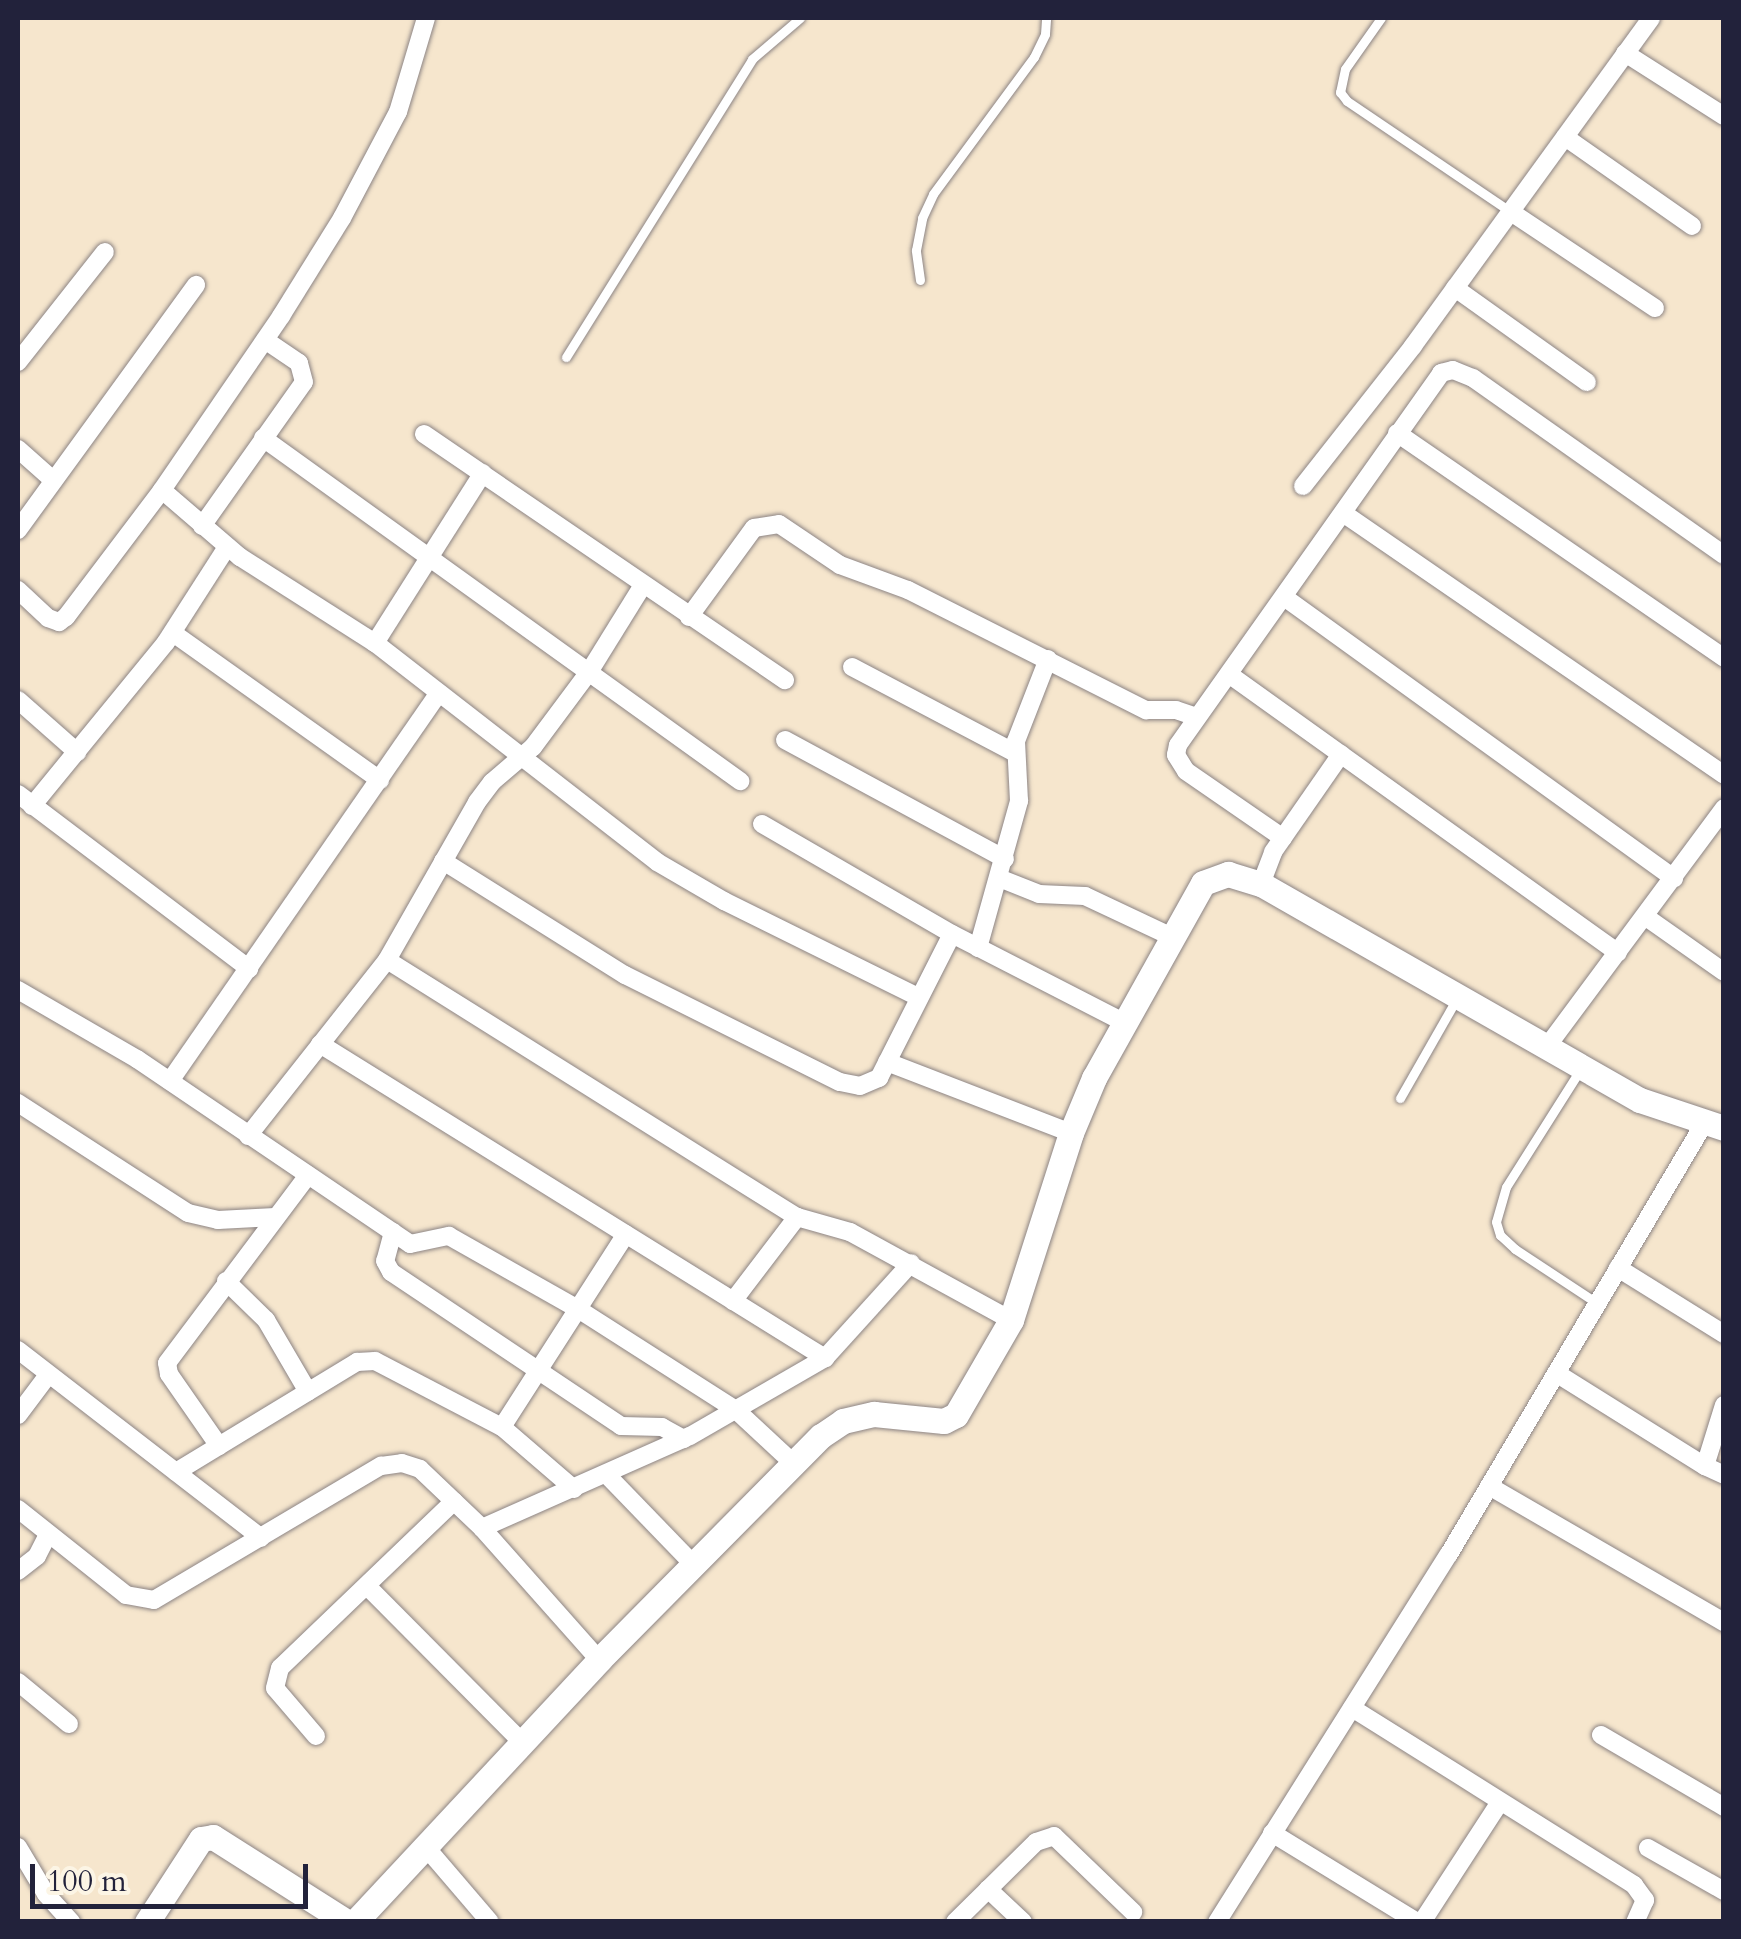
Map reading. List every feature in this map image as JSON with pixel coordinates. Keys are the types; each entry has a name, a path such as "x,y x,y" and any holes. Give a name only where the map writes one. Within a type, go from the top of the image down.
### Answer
{"street":[{"path":"18,590 48,618 59,622 66,618 162,490 342,218 398,112 426,18"},
{"path":"1303,486 1456,288 1650,18"},
{"path":"1625,53 1724,116"},
{"path":"1564,137 1692,226"},
{"path":"1511,212 1654,308"},
{"path":"18,362 105,252"},
{"path":"18,530 92,434 124,381 196,285"},
{"path":"1456,288 1587,382"},
{"path":"202,526 299,392 305,371 264,340"},
{"path":"1284,838 1179,763 1176,756 1182,733 1230,674 1441,373 1462,372 1724,554"},
{"path":"1397,433 1724,658"},
{"path":"424,434 786,680"},
{"path":"264,438 740,782"},
{"path":"18,449 53,480"},
{"path":"375,643 483,473"},
{"path":"162,490 228,548 375,643 691,884 918,997"},
{"path":"1344,514 1724,775"},
{"path":"689,617 754,528 779,524 840,566 908,590 1146,710 1176,710 1196,716"},
{"path":"228,548 173,633 77,752 25,800 249,969"},
{"path":"248,1136 387,960 492,782 521,758 589,672 643,585"},
{"path":"1284,597 1674,878"},
{"path":"173,633 380,780"},
{"path":"978,948 1019,801 1015,753 1048,659"},
{"path":"852,666 1015,753"},
{"path":"1230,674 1618,953"},
{"path":"170,1081 438,694"},
{"path":"18,700 77,752"},
{"path":"786,740 1005,858"},
{"path":"1261,884 1267,864 1341,754"},
{"path":"1546,1048 1724,808"},
{"path":"762,824 952,934 1127,1024"},
{"path":"1707,831 1724,843"},
{"path":"443,860 626,975 840,1082 870,1084 887,1062 952,934"},
{"path":"153,1919 201,1839 213,1837 351,1922 792,1462 844,1421 894,1414 944,1421 956,1415 1012,1320 1071,1132 1094,1078 1203,884 1228,874 1261,884 1640,1100 1714,1125 1618,1268 1490,1486 1217,1922"},
{"path":"999,878 1038,894 1085,896 1172,937"},
{"path":"1646,916 1724,972"},
{"path":"387,960 797,1218 850,1232 1012,1320"},
{"path":"18,990 170,1081 393,1232 420,1245 450,1236 578,1309 736,1410 792,1462"},
{"path":"320,1044 825,1358"},
{"path":"887,1062 1071,1132"},
{"path":"18,1103 188,1214 218,1220 275,1217"},
{"path":"219,1446 169,1374 167,1363 308,1176"},
{"path":"733,1301 797,1218"},
{"path":"393,1232 385,1260 390,1272 621,1426 662,1427 684,1439"},
{"path":"502,1427 626,1234"},
{"path":"482,1528 684,1439 825,1358 910,1264"},
{"path":"1618,1268 1724,1334"},
{"path":"226,1281 266,1320 308,1392"},
{"path":"18,1350 260,1538"},
{"path":"176,1472 357,1362 375,1361 502,1427 574,1489"},
{"path":"1556,1373 1724,1475"},
{"path":"18,1416 48,1375"},
{"path":"1706,1466 1724,1405"},
{"path":"18,1509 117,1589 142,1601 167,1595 380,1466 402,1463 420,1469 482,1528 599,1660"},
{"path":"606,1474 694,1565"},
{"path":"1490,1486 1724,1622"},
{"path":"316,1736 280,1698 274,1678 454,1501"},
{"path":"18,1571 38,1556 48,1534"},
{"path":"368,1587 522,1742"},
{"path":"18,1682 69,1724"},
{"path":"1352,1708 1642,1892 1646,1900 1635,1921"},
{"path":"1602,1735 1724,1807"},
{"path":"1272,1833 1420,1922 1500,1802"},
{"path":"956,1922 1036,1842 1054,1836 1133,1912"},
{"path":"424,1845 490,1922"},
{"path":"18,1847 46,1894 70,1922"},
{"path":"1648,1848 1724,1891"},
{"path":"988,1889 1023,1922"}],"lane":[{"path":"566,358 752,59 800,18"},
{"path":"920,280 916,250 922,218 933,194 1034,57 1045,34 1046,18"},
{"path":"1381,18 1344,69 1340,92 1347,101 1511,212"},
{"path":"1400,1098 1458,998"},
{"path":"1581,1068 1506,1186 1496,1222 1500,1235 1515,1249 1598,1303"}]}
